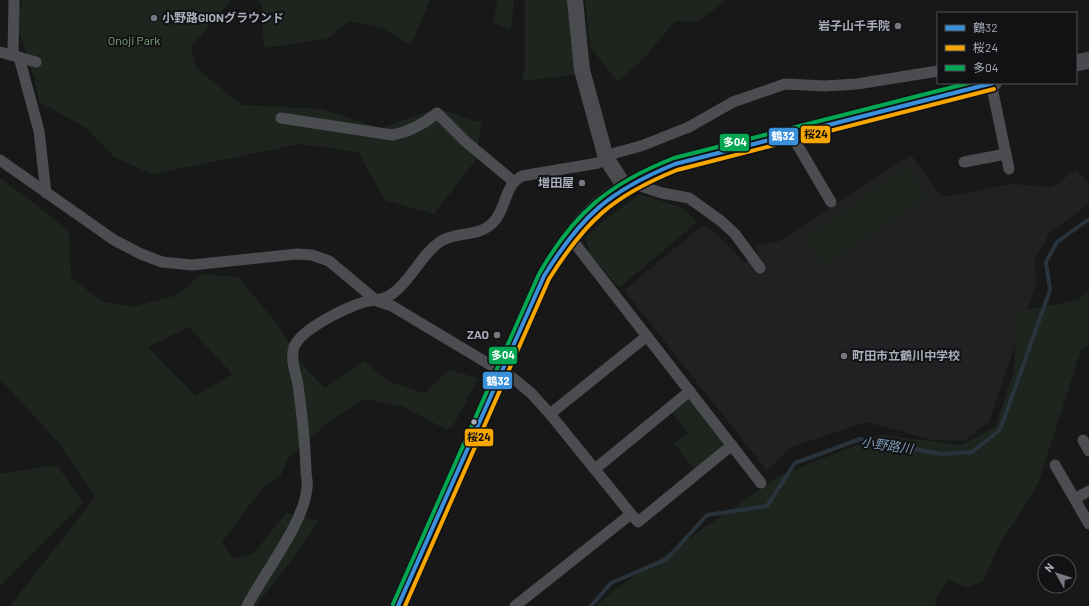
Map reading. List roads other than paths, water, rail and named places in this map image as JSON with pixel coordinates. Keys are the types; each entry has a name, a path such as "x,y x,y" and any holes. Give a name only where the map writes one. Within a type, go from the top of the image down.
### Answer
{"main road":[{"path":"1077,63 1089,60"},
{"path":"402,604 501,371 544,276 569,236 589,213 628,185 648,174 675,164 988,84"}],"street":[{"path":"14,0 16,56 39,131 46,193"},
{"path":"575,0 582,70 606,158 628,185 689,198 721,221 735,234 760,268"},
{"path":"0,52 36,62"},
{"path":"377,301 392,294 406,282 431,250 442,240 453,236 472,234 485,228 496,219 513,181 522,176 598,162 689,127 733,102 785,84 825,86 857,84 937,71"},
{"path":"992,84 1009,169"},
{"path":"280,118 392,134 403,133 429,120 437,113 466,142 513,181"},
{"path":"791,134 832,202"},
{"path":"964,162 1006,154"},
{"path":"0,160 114,240 141,254 162,262 192,265 297,254 312,255 329,261 340,268 377,301"},
{"path":"569,236 761,483"},
{"path":"248,606 296,523 307,488 300,401 292,357 294,346 301,336 318,323 365,301 377,301 392,306 501,371 531,393 550,414 638,522 732,445"},
{"path":"550,414 647,336"},
{"path":"595,469 690,391"},
{"path":"1083,440 1089,451"},
{"path":"1055,464 1076,498 1089,524"},
{"path":"1076,498 1089,491"},
{"path":"515,606 630,514"}],"waterway":[{"name":"小野路川","path":"591,606 611,583 667,559 707,515 767,506 795,463 860,439 941,454 972,452 1000,430 1050,290 1046,262 1057,242 1089,219"}],"place":[{"name":"小野路GIONグラウンド","path":"154,18"},
{"name":"岩子山千手院","path":"898,26"},
{"name":"増田屋","path":"582,183"},
{"name":"ZAO","path":"497,335"},
{"name":"町田市立鶴川中学校","path":"844,356"}],"park label":[{"name":"Onoji Park","path":"134,41"}]}
